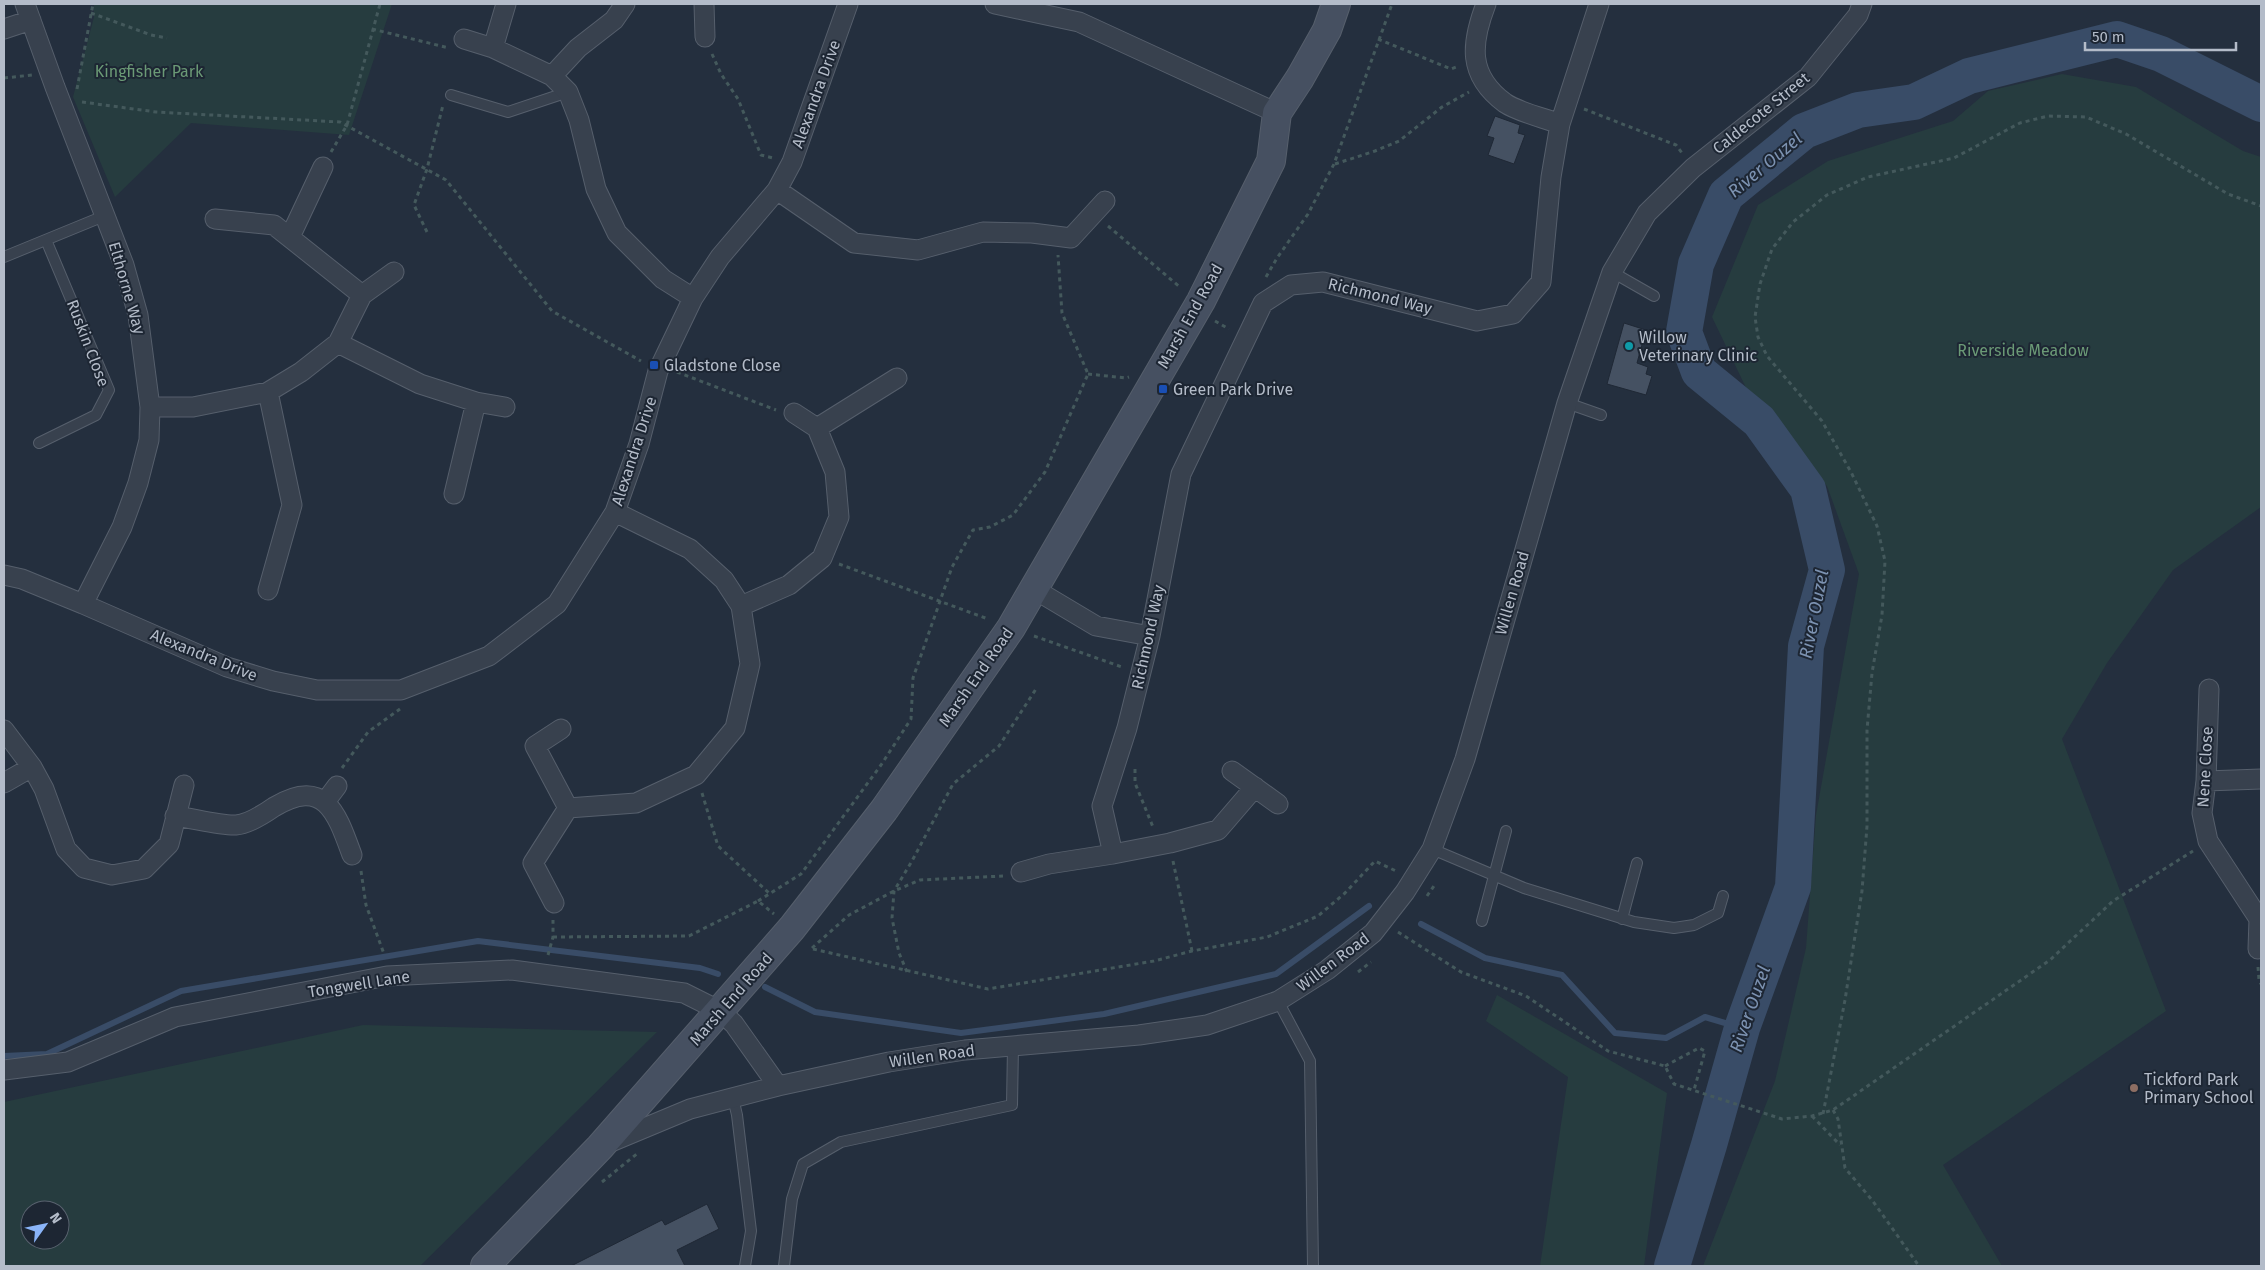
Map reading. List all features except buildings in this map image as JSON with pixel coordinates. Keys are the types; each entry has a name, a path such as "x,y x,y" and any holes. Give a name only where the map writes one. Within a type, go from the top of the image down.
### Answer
{"street":[{"path":"493,48 506,4"},
{"path":"552,76 578,48 614,20 625,4"},
{"path":"704,4 704,37"},
{"name":"Alexandra Drive","path":"4,575 22,579 84,604 227,667 273,682 317,690 401,690 489,656 557,604 615,512 640,444 658,371 693,298 720,257 777,190 792,162 848,4"},
{"path":"995,4 1079,22 1277,113"},
{"name":"Marsh End Road","path":"485,1266 600,1147 792,928 884,810 1010,628 1201,301 1271,161 1277,113 1300,78 1327,30 1336,4"},
{"path":"1486,4 1476,30 1475,61 1485,84 1506,104 1560,124"},
{"name":"Richmond Way","path":"1113,854 1102,806 1127,728 1150,636 1181,474 1264,303 1290,285 1323,282 1477,321 1513,314 1541,282 1551,177 1560,124 1565,101 1598,4"},
{"name":"Caldecote Street","path":"1647,213 1693,168 1808,78 1858,15 1862,4"},
{"path":"4,30 28,12"},
{"name":"Elthorne Way","path":"28,12 54,87 124,265 138,315 150,407 149,440 138,483 122,527 84,604"},
{"path":"464,39 493,48 552,76 568,92 579,120 596,189 617,232 663,279 693,298"},
{"path":"290,237 323,166"},
{"path":"777,190 854,244 918,250 983,232 1032,233 1071,238 1100,208"},
{"name":"Willen Road","path":"600,1147 690,1110 778,1086 889,1062 965,1050 1139,1035 1207,1025 1278,1001 1327,970 1373,934 1405,892 1432,849 1465,759 1567,403 1612,272 1647,213"},
{"path":"215,219 274,225 362,295"},
{"path":"150,407 194,407 268,392 301,372 338,343 362,295 394,272"},
{"path":"338,343 420,384 476,402 505,408"},
{"path":"817,428 897,378"},
{"path":"268,392 292,505 268,590"},
{"path":"454,494 476,402"},
{"path":"741,606 789,585 822,558 839,517 835,472 817,428 794,413"},
{"path":"568,808 636,803 696,775 735,728 750,664 741,606 724,580 690,549 615,512"},
{"path":"1034,589 1096,626 1150,636"},
{"name":"Nene Close","path":"2209,689 2206,781 2202,813 2208,841 2258,920 2258,949"},
{"path":"561,729 535,746 568,808"},
{"path":"4,730 32,767 44,789 66,849 84,868 112,875 144,869 169,844 184,785"},
{"path":"4,783 32,767"},
{"path":"1232,771 1278,804"},
{"path":"2206,781 2261,779"},
{"path":"325,802 337,786"},
{"path":"1021,872 1049,864 1170,843 1218,830 1255,787"},
{"path":"175,816 236,825 260,816 290,798 306,794 325,802 338,818 352,855"},
{"path":"554,903 533,863 568,808"},
{"name":"Tongwell Lane","path":"4,1070 68,1062 175,1017 387,976 512,970 684,993 720,1011 734,1024 778,1086"}],"lane":[{"path":"452,96 508,112 568,92"},
{"path":"4,257 104,216"},
{"name":"Ruskin Close","path":"39,443 96,415 109,390 46,240"},
{"path":"1612,272 1654,296"},
{"path":"1567,403 1601,414"},
{"path":"1482,921 1506,831"},
{"path":"1432,849 1524,888 1622,919 1674,928 1694,925 1718,913 1723,896"},
{"path":"1622,919 1637,863"},
{"path":"1278,1001 1310,1061 1313,1266"},
{"path":"784,1266 792,1199 802,1164 841,1142 1012,1105 1013,1046"},
{"path":"733,1098 737,1115 751,1231 745,1266"}],"path":[{"path":"76,92 93,4"},
{"path":"323,166 346,125 380,4"},
{"path":"1263,283 1277,258 1308,214 1334,164 1392,4"},
{"path":"91,13 167,38"},
{"path":"372,29 455,50 464,39"},
{"path":"704,37 720,74 738,99 761,155 792,162"},
{"path":"1378,39 1451,69 1475,61"},
{"path":"4,78 38,75 74,101 156,112 340,122 446,180 552,311 658,371 675,371 782,412 794,413"},
{"path":"1334,164 1399,141 1442,107 1485,84"},
{"path":"427,232 414,206 427,169 441,108 452,96"},
{"path":"1565,101 1676,145 1693,168"},
{"path":"1823,1114 1845,1000 1862,891 1866,826 1867,730 1872,673 1882,615 1885,561 1877,526 1852,472 1822,421 1766,356 1758,337 1755,316 1760,284 1772,249 1793,222 1827,195 1868,177 1954,158 2020,123 2048,116 2086,116 2126,134 2228,194 2261,206"},
{"path":"1100,208 1184,291 1213,308 1211,318 1236,333"},
{"path":"758,901 801,874 881,765 911,719 913,678 952,567 973,530 990,527 1013,515 1045,472 1088,374 1062,313 1056,237"},
{"path":"1088,374 1126,378 1134,374"},
{"path":"822,558 1140,674"},
{"path":"907,972 899,952 892,918 894,891 953,784 999,746 1036,689"},
{"path":"337,786 335,778 368,732 402,708 401,690"},
{"path":"696,775 718,846 769,893"},
{"path":"1664,1066 1674,1084 1770,1115 1782,1118 1812,1116 1833,1110 2050,960 2113,901 2208,841"},
{"path":"352,855 361,870 366,905 384,954"},
{"path":"813,949 988,989 1154,961 1192,951 1267,937 1318,916 1345,893 1375,861 1396,871"},
{"path":"1393,937 1398,932 1461,972 1526,996 1608,1051 1664,1066 1699,1048 1705,1051 1694,1090"},
{"path":"1350,978 1372,960"},
{"path":"1833,1110 1838,1119 1840,1145 1845,1168 1872,1200 1919,1266"},
{"path":"1812,1116 1840,1145"},
{"path":"601,1183 636,1154 644,1150"}],"green space":[{"name":"Kingfisher Park","path":"94,4 392,4 349,135 191,123 115,197 73,97 94,17"},
{"name":"Riverside Meadow","path":"2062,74 2136,87 2243,151 2261,157 2261,507 2173,570 2107,663 2062,739 2166,1011 1943,1165 2002,1266 1703,1266 1775,1081 1806,948 1816,815 1859,574 1827,486 1749,394 1712,317 1758,205 1828,161 1953,121 1988,91"},
{"path":"1497,995 1667,1093 1644,1266 1540,1266 1568,1077 1486,1021"},
{"path":"363,1025 657,1032 420,1266 4,1266 4,1102"}],"waterway":[{"name":"River Ouzel","path":"1672,1266 1742,1028 1793,887 1806,646 1827,570 1808,489 1759,421 1699,372 1684,332 1696,264 1726,195 1804,131 1858,110 1914,102 1969,76 2117,39 2161,54 2261,104"},
{"path":"765,987 815,1012 961,1033 1104,1014 1276,974 1369,906"},
{"path":"1421,924 1485,958 1562,975 1615,1033 1666,1038 1705,1017 1742,1028"},
{"path":"4,1056 47,1054 181,991 478,941 700,968 718,974"}],"place":[{"name":"Willow Veterinary Clinic","path":"1629,346"},
{"name":"Gladstone Close","path":"654,365"},
{"name":"Green Park Drive","path":"1163,389"},
{"name":"Tickford Park Primary School","path":"2134,1088"}]}
